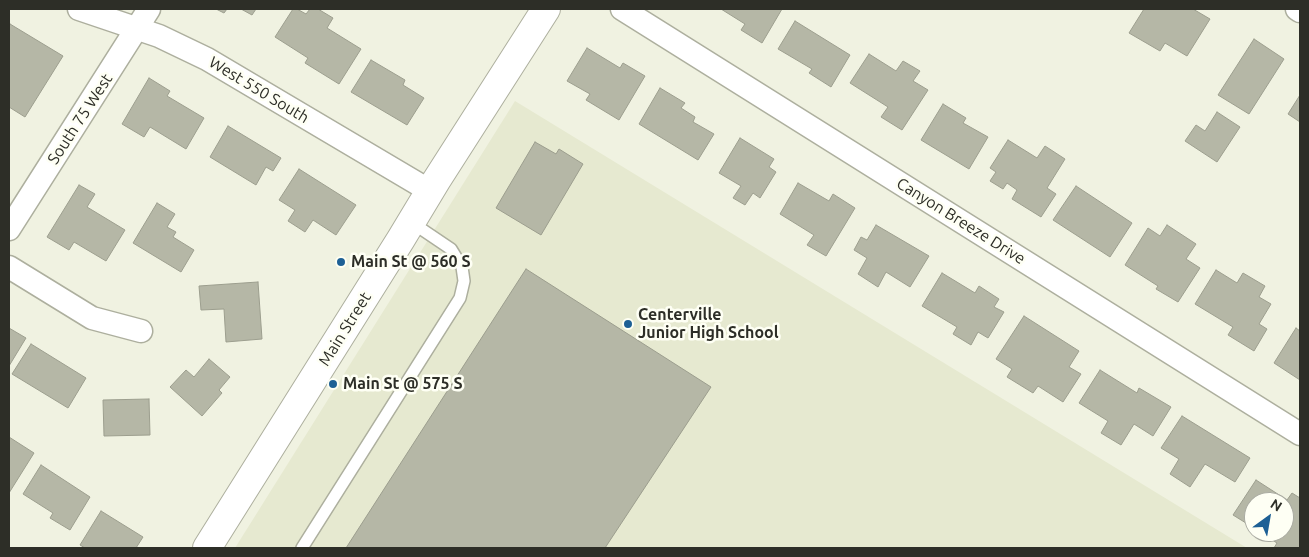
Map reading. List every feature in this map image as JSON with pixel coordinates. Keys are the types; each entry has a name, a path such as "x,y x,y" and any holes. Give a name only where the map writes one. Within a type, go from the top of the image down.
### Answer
{"main road":[{"name":"Main Street","path":"207,548 546,9"}],"street":[{"name":"West 550 South","path":"79,9 159,36 207,59 430,191"},
{"name":"South 75 West","path":"9,229 150,9"},
{"name":"Canyon Breeze Drive","path":"622,9 1300,434"},
{"path":"9,267 92,318 141,331"}],"lane":[{"path":"302,548 460,298 464,281 462,268 454,253 412,222"}],"shaded area":[{"name":"Centerville Junior High School","path":"515,101 1247,548 235,548"}],"building":[{"path":"216,9 227,9 224,13"},
{"path":"241,9 256,9 252,15"},
{"path":"293,9 306,14 310,9 318,9 333,18 327,28 361,49 339,84 305,63 308,58 275,37"},
{"path":"721,9 782,9 762,43 741,30 745,24"},
{"path":"1144,9 1193,9 1210,19 1187,56 1165,43 1160,51 1129,33"},
{"path":"795,21 850,55 831,87 809,73 812,69 778,49"},
{"path":"10,24 63,56 25,117 9,107"},
{"path":"1254,39 1284,59 1249,114 1218,95"},
{"path":"587,48 620,68 623,63 645,76 619,120 586,100 590,94 567,81"},
{"path":"869,54 896,71 903,61 920,71 913,81 928,90 902,130 881,117 888,107 850,83"},
{"path":"371,60 405,80 403,85 424,98 407,125 351,92"},
{"path":"149,78 170,91 167,96 204,118 186,149 150,127 144,137 122,124"},
{"path":"660,88 685,103 681,108 695,117 693,122 714,134 698,160 639,124"},
{"path":"1300,95 1300,122 1288,114"},
{"path":"943,104 966,118 963,123 988,137 969,169 921,140"},
{"path":"1217,112 1240,127 1217,162 1185,141 1196,125 1205,131"},
{"path":"228,126 281,158 273,171 266,167 256,185 210,157"},
{"path":"740,138 774,159 769,167 776,172 760,198 753,193 745,205 733,198 741,186 719,173"},
{"path":"1008,140 1037,158 1045,146 1065,159 1047,188 1056,194 1041,217 1012,199 1017,190 1007,183 1003,189 990,181 996,172 990,168"},
{"path":"535,142 556,154 559,149 583,164 541,235 496,208"},
{"path":"299,169 356,205 336,235 313,220 305,232 288,221 295,210 279,200"},
{"path":"798,183 829,201 833,194 855,208 826,256 807,245 814,235 780,214"},
{"path":"79,185 95,194 87,207 125,230 106,261 74,242 69,250 47,237"},
{"path":"1076,186 1132,223 1110,257 1053,220"},
{"path":"157,203 175,214 167,227 176,232 173,237 194,250 181,272 133,243"},
{"path":"876,225 929,256 910,287 886,272 878,287 858,274 867,258 854,250 861,237 867,240"},
{"path":"1167,225 1196,244 1186,259 1200,268 1178,302 1156,289 1158,286 1125,265 1148,228 1160,236"},
{"path":"526,269 711,387 605,548 346,548"},
{"path":"1216,270 1237,283 1243,273 1265,286 1259,297 1271,304 1259,324 1267,329 1254,351 1228,335 1233,327 1195,304"},
{"path":"942,273 975,293 979,286 999,299 994,307 1004,312 988,338 978,332 971,345 953,334 957,327 922,306"},
{"path":"258,282 262,339 226,342 224,309 201,310 199,286"},
{"path":"1024,316 1079,351 1069,367 1081,374 1063,402 1038,386 1033,393 1007,377 1012,369 996,359"},
{"path":"9,328 26,338 9,366"},
{"path":"1296,328 1300,331 1300,380 1274,363"},
{"path":"31,344 86,378 68,408 12,374"},
{"path":"209,359 230,377 219,390 222,393 202,416 170,387 186,370 194,377"},
{"path":"1100,370 1137,393 1139,388 1171,407 1153,436 1134,424 1121,445 1101,433 1108,421 1079,403"},
{"path":"149,399 150,435 104,436 103,400"},
{"path":"1182,416 1250,458 1235,482 1205,464 1190,487 1170,474 1179,459 1161,448"},
{"path":"9,437 34,453 9,493"},
{"path":"41,465 90,497 70,530 50,518 53,513 23,494"},
{"path":"1256,480 1275,492 1248,492"},
{"path":"1294,494 1300,498 1300,548 1274,548 1277,543 1275,542 1294,542"},
{"path":"1244,498 1244,522 1233,515"},
{"path":"101,511 143,537 136,548 85,548 80,545"}],"place":[{"name":"Main St @ 560 S","path":"341,262"},
{"name":"Centerville Junior High School","path":"628,324"},
{"name":"Main St @ 575 S","path":"333,384"}]}
